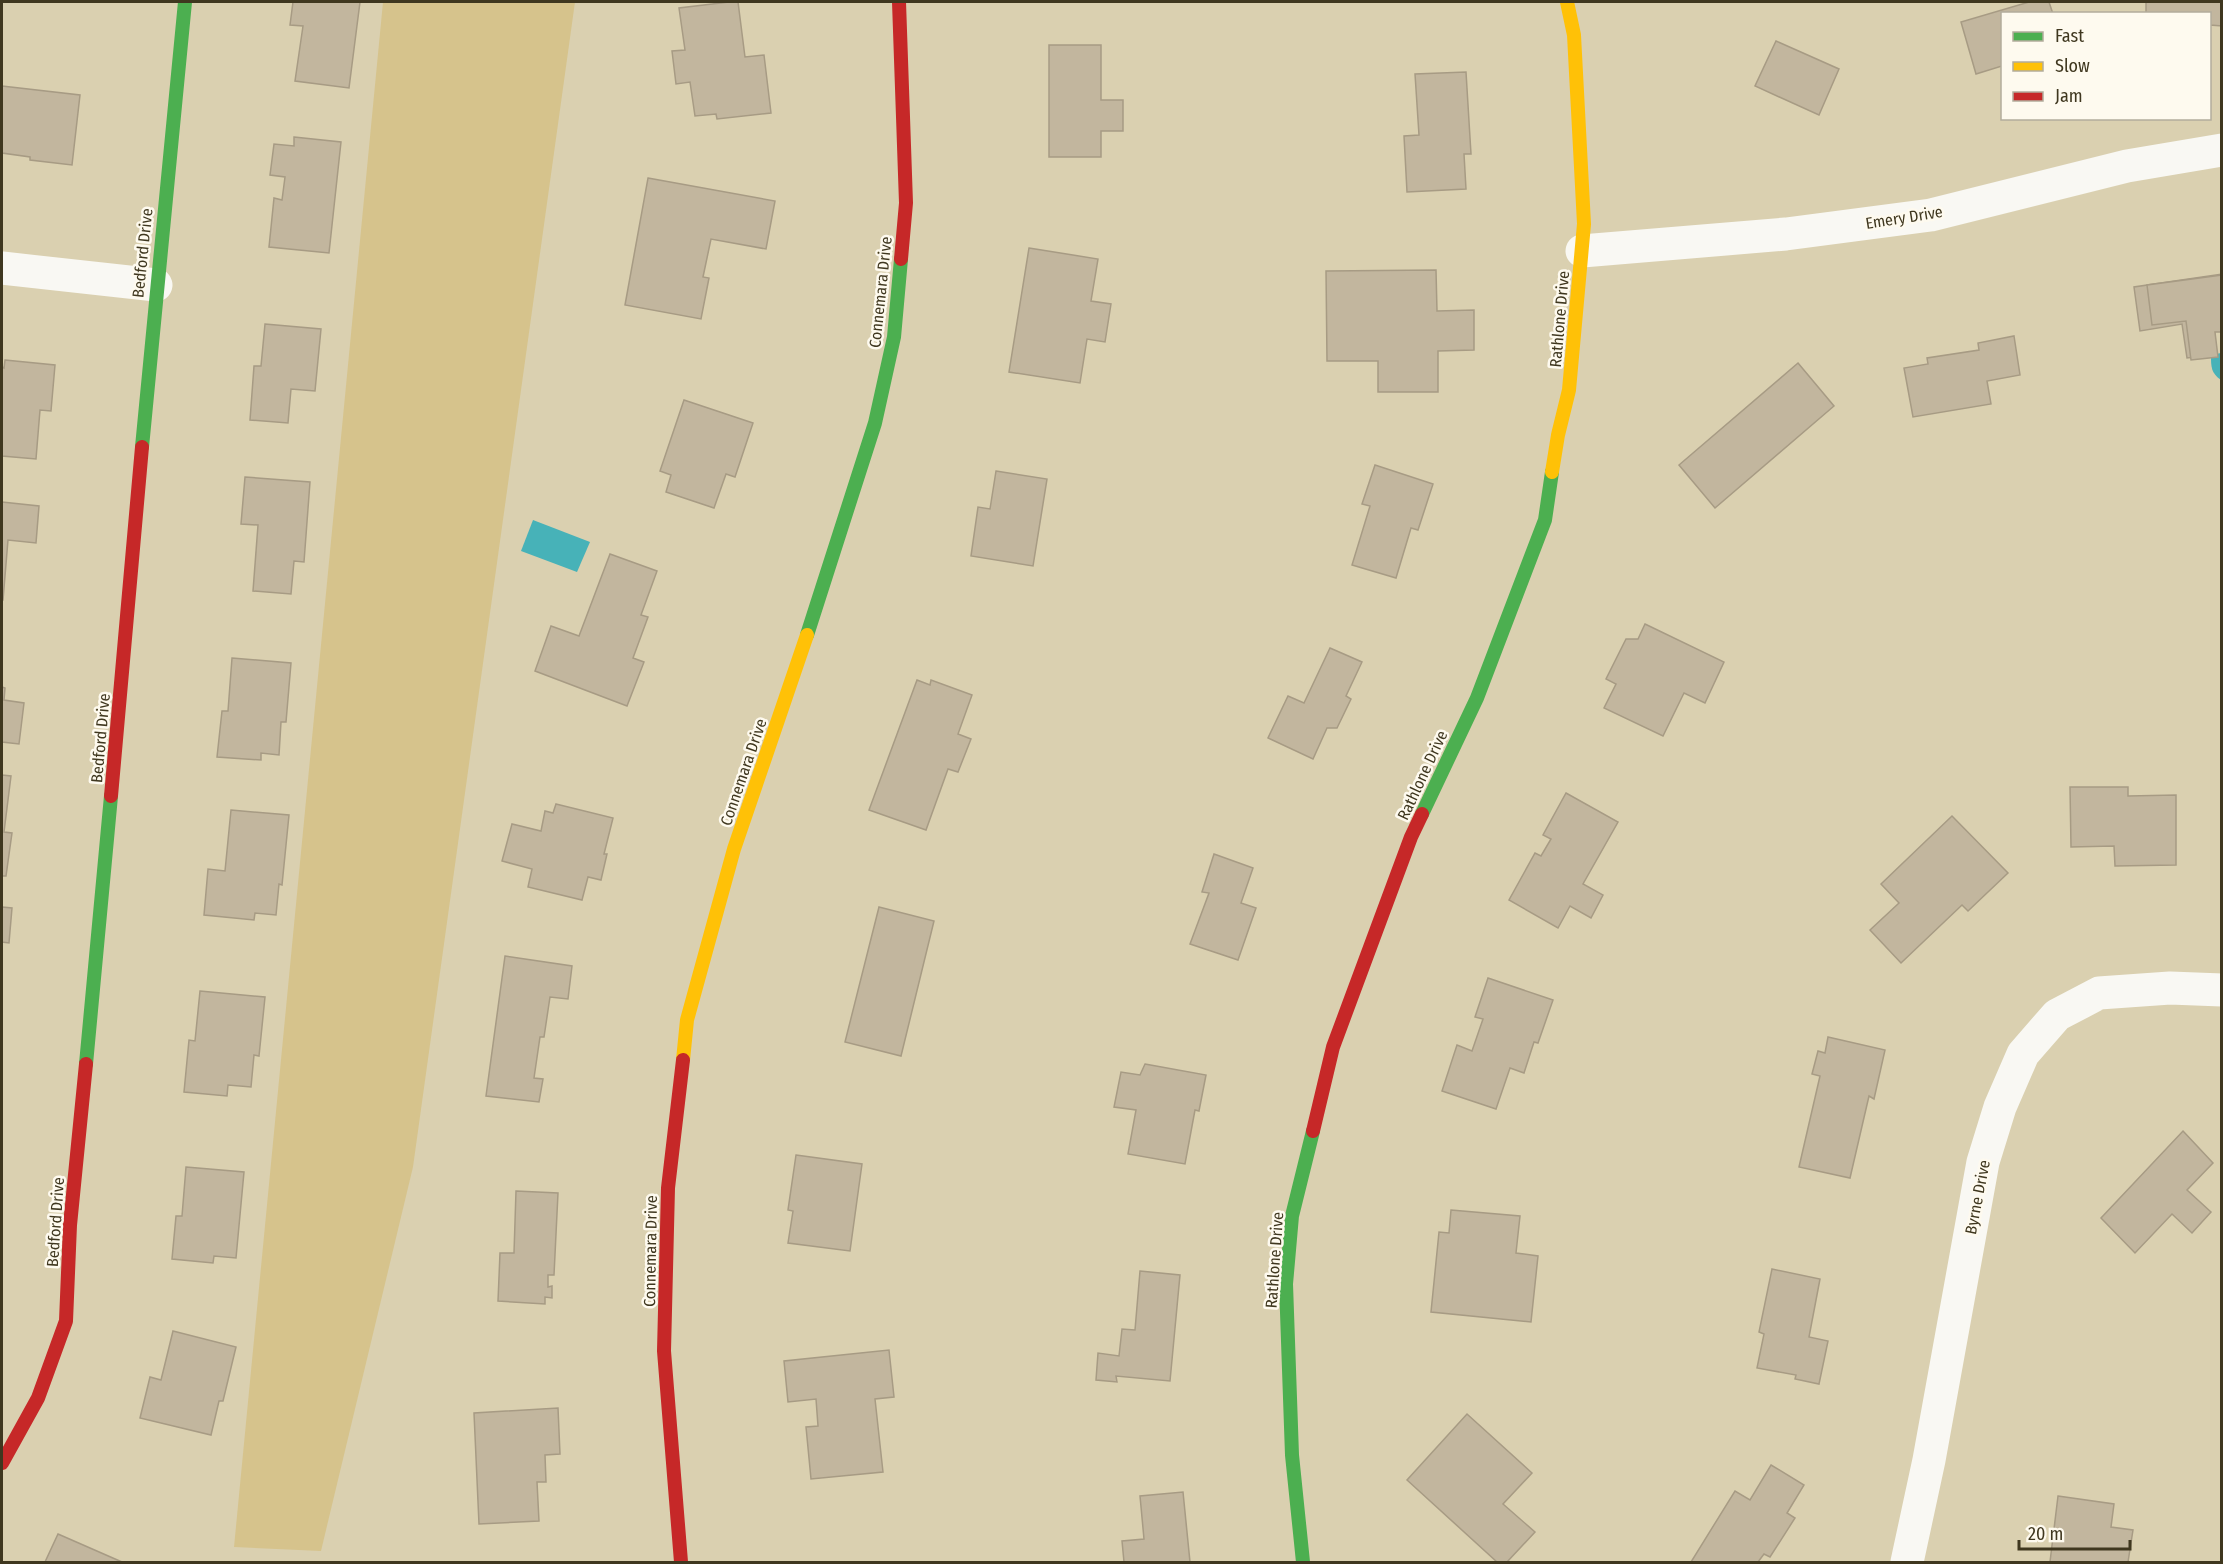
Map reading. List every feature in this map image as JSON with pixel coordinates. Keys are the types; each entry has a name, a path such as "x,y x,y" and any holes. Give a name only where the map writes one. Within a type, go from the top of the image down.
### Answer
{"street":[{"name":"Bedford Drive","path":"2,1463 38,1398 66,1322 70,1225 101,915 156,285 185,2"},
{"name":"Connemara Drive","path":"681,1563 664,1351 668,1188 687,1020 734,849 875,423 894,337 906,203 899,2"},
{"name":"Rathlone Drive","path":"1303,1563 1292,1455 1286,1284 1292,1216 1333,1047 1411,837 1477,698 1545,520 1558,435 1569,390 1584,224 1574,47 1567,2"},
{"name":"Emery Drive","path":"1582,251 1786,234 1931,215 2127,166 2222,150"},
{"path":"2,268 156,285"},
{"name":"Byrne Drive","path":"1907,1563 1929,1460 1983,1162 2000,1107 2023,1054 2057,1015 2100,993 2170,988 2222,990"}],"shaded area":[{"path":"383,2 575,2 413,1167 321,1551 234,1547"}],"water":[{"path":"2221,353 2221,380 2212,369 2211,355"},
{"path":"533,520 590,542 577,572 521,551"}],"building":[{"path":"293,2 360,2 349,88 295,81 303,26 290,25"},
{"path":"738,2 745,57 764,55 771,113 717,119 716,114 695,116 690,82 676,84 672,51 685,50 679,8"},
{"path":"2029,2 2049,2 2052,12 2001,12 2001,66 1976,74 1961,22"},
{"path":"2146,2 2222,2 2222,26 2211,25 2211,12 2146,12"},
{"path":"1776,41 1839,69 1819,115 1755,86"},
{"path":"1049,45 1101,45 1101,100 1123,100 1123,131 1101,131 1101,157 1049,157"},
{"path":"1466,72 1471,154 1464,154 1466,189 1407,192 1404,136 1419,135 1415,74"},
{"path":"2,86 80,95 72,165 30,160 30,157 2,153"},
{"path":"294,137 341,142 329,253 269,247 274,198 282,200 285,177 270,175 274,144 294,146"},
{"path":"648,178 775,201 766,249 711,239 703,277 709,278 701,319 625,305"},
{"path":"1029,248 1098,259 1091,301 1111,304 1105,342 1087,339 1080,383 1009,372"},
{"path":"1436,270 1437,311 1474,310 1474,350 1438,351 1438,392 1378,392 1378,361 1327,361 1326,271"},
{"path":"2222,274 2222,329 2207,331 2211,355 2187,358 2182,324 2140,331 2134,287"},
{"path":"2222,275 2222,332 2215,332 2218,357 2191,360 2186,321 2152,325 2147,285"},
{"path":"265,324 321,329 315,391 291,389 288,423 250,420 254,366 261,366"},
{"path":"2014,336 2020,375 1987,381 1991,404 1913,417 1904,368 1928,364 1927,358 1979,350 1978,343"},
{"path":"5,360 55,365 51,411 40,410 36,459 2,456 2,367 4,368"},
{"path":"1798,363 1834,406 1715,508 1679,465"},
{"path":"684,400 753,423 735,477 726,474 714,508 666,492 671,475 660,471"},
{"path":"1375,465 1433,484 1418,530 1411,528 1396,578 1352,565 1370,506 1362,504"},
{"path":"996,471 1047,479 1033,566 971,556 978,507 990,509"},
{"path":"245,477 310,482 304,562 294,561 291,594 253,591 258,525 241,524"},
{"path":"2,502 39,506 36,543 8,540 3,600 2,600"},
{"path":"610,554 657,571 641,615 648,617 633,658 644,662 627,706 535,671 551,626 579,636"},
{"path":"1645,624 1724,662 1705,703 1684,693 1663,736 1604,708 1616,684 1606,679 1626,639 1638,639"},
{"path":"1330,648 1362,662 1346,696 1351,699 1337,728 1327,728 1313,759 1268,738 1288,696 1304,703"},
{"path":"232,658 291,663 286,722 281,722 279,755 261,753 261,760 217,757 222,711 228,711"},
{"path":"917,680 930,685 931,680 972,695 958,734 971,739 958,772 948,769 926,830 869,810"},
{"path":"2,687 5,688 4,700 24,703 19,744 2,742"},
{"path":"2,775 11,776 4,832 12,833 6,876 2,876"},
{"path":"2070,787 2128,787 2128,796 2176,795 2176,865 2115,866 2114,846 2071,847"},
{"path":"1566,793 1618,822 1583,884 1603,895 1591,918 1570,906 1558,928 1509,900 1535,853 1541,856 1551,839 1543,835"},
{"path":"556,804 613,818 604,854 607,854 601,880 588,877 582,900 528,887 532,869 502,861 512,824 541,831 545,811 553,813"},
{"path":"231,810 289,815 282,885 279,884 276,915 255,913 254,920 204,915 208,869 225,871"},
{"path":"1952,816 2008,873 1968,911 1962,905 1901,963 1870,930 1899,903 1881,884"},
{"path":"1214,854 1253,868 1241,903 1256,908 1238,960 1190,944 1209,893 1202,892"},
{"path":"2,907 12,908 9,943 2,942"},
{"path":"879,907 934,921 901,1056 845,1042"},
{"path":"505,956 572,966 568,999 550,997 544,1037 540,1037 534,1078 543,1079 539,1102 486,1096"},
{"path":"1488,978 1553,1000 1538,1043 1534,1042 1524,1073 1510,1068 1496,1109 1442,1091 1457,1045 1472,1051 1483,1019 1475,1017"},
{"path":"200,991 265,997 259,1056 254,1055 251,1087 228,1085 227,1096 184,1092 189,1040 195,1041"},
{"path":"1828,1037 1885,1050 1874,1099 1869,1096 1850,1178 1799,1167 1820,1076 1812,1074 1818,1051 1825,1053"},
{"path":"1145,1064 1206,1075 1199,1111 1195,1110 1185,1164 1128,1154 1136,1110 1114,1107 1121,1072 1140,1075"},
{"path":"2183,1131 2213,1163 2187,1190 2211,1212 2192,1233 2172,1214 2135,1253 2101,1218"},
{"path":"796,1155 862,1164 850,1251 788,1243 793,1211 788,1210"},
{"path":"186,1167 244,1172 236,1258 214,1256 213,1263 172,1259 176,1216 182,1216"},
{"path":"516,1191 558,1193 554,1275 548,1275 548,1287 552,1286 552,1298 545,1297 545,1304 498,1301 500,1253 514,1253"},
{"path":"1451,1210 1520,1216 1516,1253 1538,1256 1531,1322 1431,1312 1439,1232 1449,1233"},
{"path":"1772,1269 1820,1279 1809,1337 1828,1341 1819,1384 1795,1379 1796,1375 1757,1368 1764,1334 1759,1332"},
{"path":"1140,1271 1180,1275 1170,1381 1116,1376 1117,1382 1096,1380 1098,1353 1119,1356 1122,1329 1135,1330"},
{"path":"173,1331 236,1347 223,1401 219,1401 211,1435 140,1418 150,1377 161,1380"},
{"path":"889,1350 894,1397 875,1399 883,1472 811,1479 806,1427 818,1426 816,1399 788,1402 784,1361"},
{"path":"558,1408 560,1454 545,1455 546,1482 537,1482 539,1521 479,1524 474,1413"},
{"path":"1467,1414 1532,1473 1503,1504 1535,1532 1507,1562 1497,1562 1407,1480"},
{"path":"1771,1465 1804,1485 1787,1513 1795,1518 1770,1557 1764,1554 1758,1562 1691,1562 1735,1491 1750,1500"},
{"path":"1183,1492 1190,1562 1124,1562 1122,1541 1144,1539 1140,1496"},
{"path":"2058,1496 2114,1504 2111,1527 2133,1530 2128,1562 2050,1562"},
{"path":"58,1534 122,1562 45,1562"}],"traffic: fast":[{"path":"142,447 185,2"},
{"path":"807,635 875,423 894,337 901,259"},
{"path":"1422,814 1477,698 1545,520 1552,472"},
{"path":"86,1064 111,796"},
{"path":"1303,1562 1292,1455 1286,1284 1292,1216 1313,1131"}],"traffic: slow":[{"path":"1552,472 1569,390 1584,224 1574,35 1567,2"},
{"path":"683,1060 687,1020 734,849 807,635"}],"traffic: jam":[{"path":"899,2 906,203 901,259"},
{"path":"111,796 142,447"},
{"path":"1313,1131 1333,1047 1411,837 1422,814"},
{"path":"681,1562 664,1351 668,1188 683,1060"},
{"path":"2,1463 38,1398 66,1321 70,1225 86,1064"}]}
